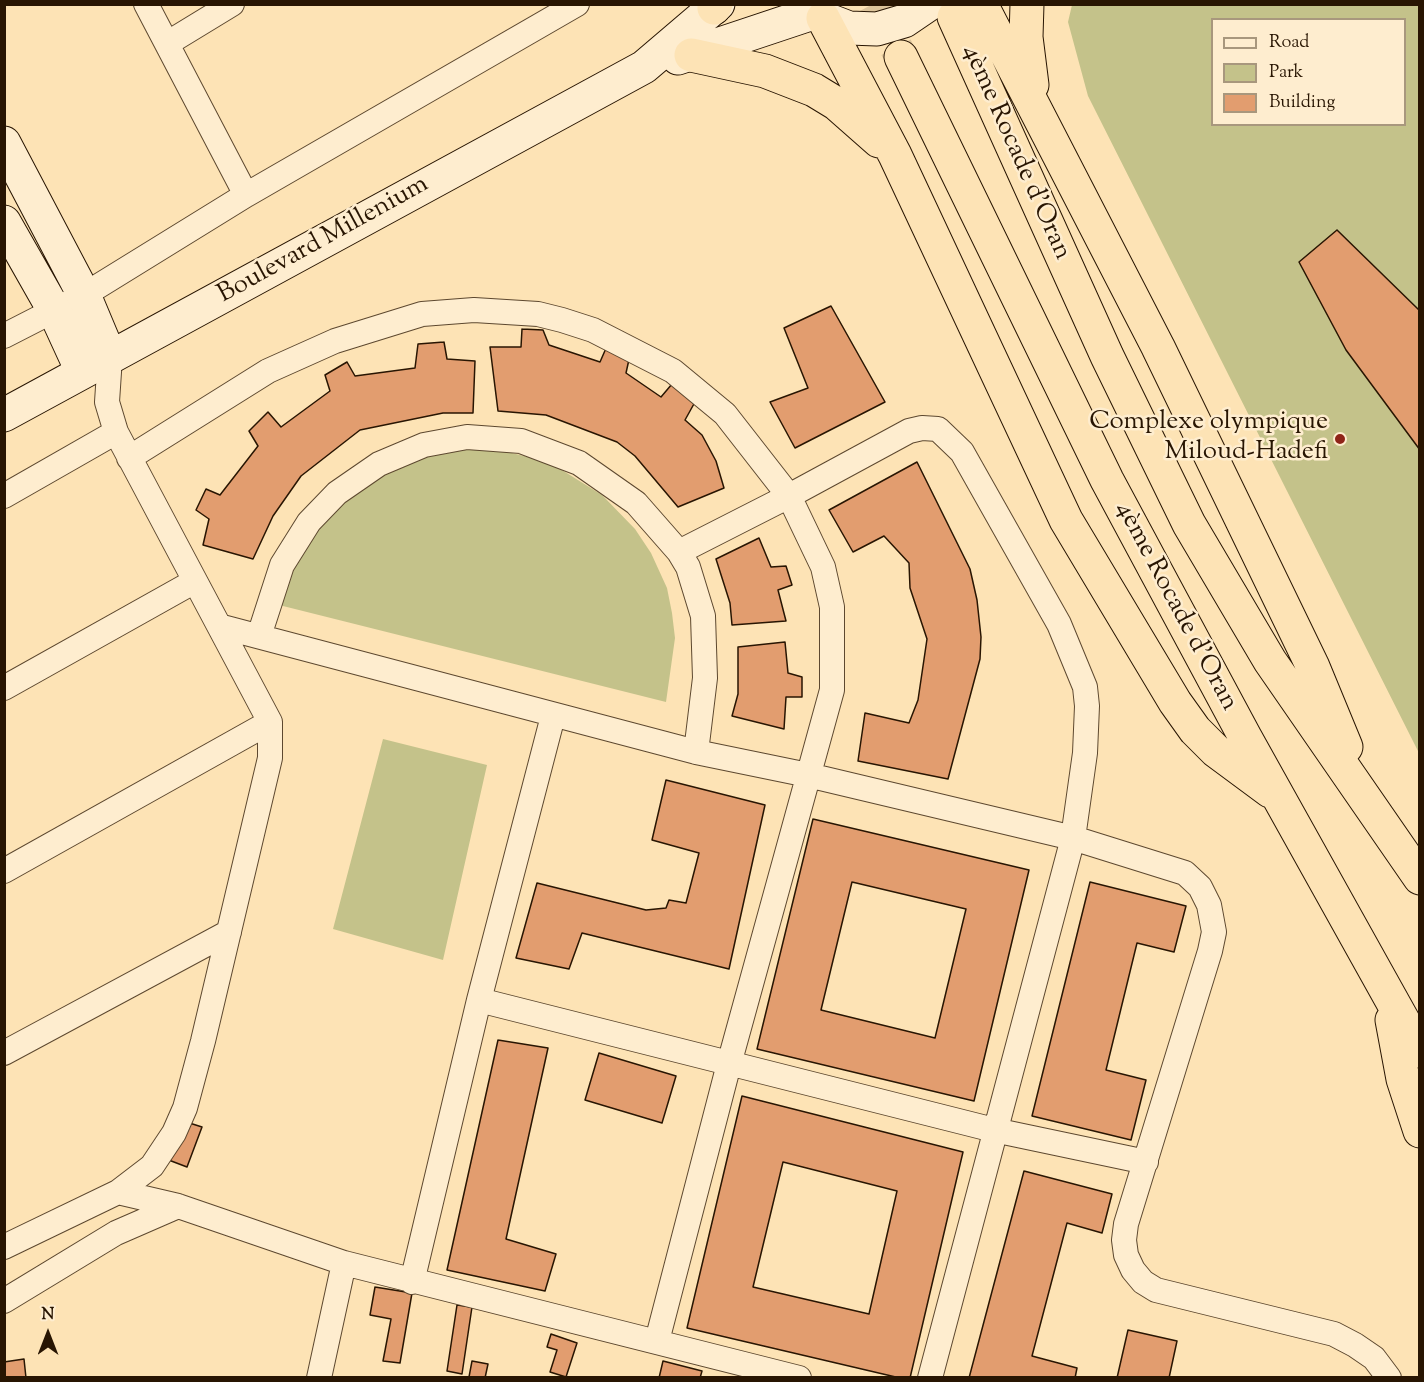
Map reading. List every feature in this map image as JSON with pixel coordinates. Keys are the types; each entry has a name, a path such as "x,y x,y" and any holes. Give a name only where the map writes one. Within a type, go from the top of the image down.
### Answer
{"highway":[{"path":"1027,4 1026,37 1035,105"},
{"path":"955,9 1035,105 1158,347 1313,667 1368,801"},
{"name":"4ème Rocade d'Oran","path":"955,9 1107,356 1189,524 1270,661 1419,878"},
{"path":"813,12 895,155 1061,509 1115,603 1195,729 1216,751 1281,799"},
{"path":"691,55 765,71 814,90 837,104 895,155"},
{"name":"4ème Rocade d'Oran","path":"901,57 1107,480 1419,1051"},
{"path":"1387,992 1403,1079 1419,1131"}],"main road":[{"path":"644,67 716,6"},
{"path":"644,67 691,55 813,12 849,28 877,29 955,9"},
{"name":"Boulevard Millenium","path":"4,415 644,67"},
{"path":"4,143 84,295 96,364"},
{"path":"4,222 54,310 96,364"}],"street":[{"path":"146,4 246,195"},
{"path":"168,43 232,4"},
{"path":"4,336 84,295 246,195 577,4"},
{"path":"129,458 268,371 335,341 422,314 474,310 538,314 562,320 592,330 672,371 725,414 789,496 823,567 832,607 832,690 729,1064 657,1341"},
{"path":"4,1247 118,1192 152,1166 164,1150 185,1108 266,783 272,743 270,722 129,458 117,432 96,364"},
{"path":"679,552 909,431 922,428 938,429 962,452 1059,624 1085,687 1087,706 1085,753 1073,838 930,1377"},
{"path":"4,496 117,432"},
{"path":"259,636 282,565 309,522 337,493 378,464 424,445 467,437 521,441 579,463 636,503 679,552 688,567 703,616 705,678 696,752"},
{"path":"4,688 195,581"},
{"path":"219,626 696,752 808,775 1073,838 1185,873 1200,887 1214,922 1210,951 1124,1240 1126,1256 1132,1270 1143,1282 1156,1290 1334,1334 1374,1358 1389,1377"},
{"path":"412,1282 479,1000 553,716"},
{"path":"4,871 270,722"},
{"path":"4,1053 229,932"},
{"path":"479,1000 994,1130 1146,1162"},
{"path":"118,1192 178,1206 344,1263 412,1282 799,1377"},
{"path":"4,1301 116,1233 178,1206"},
{"path":"319,1377 344,1263"}],"green space":[{"name":"Complexe olympique Miloud-Hadefi","path":"1072,5 1419,5 1419,753 1088,96 1068,22"},
{"path":"448,447 495,449 549,462 602,495 635,529 651,553 667,588 672,613 675,638 666,702 271,603 315,527 365,478"},
{"path":"383,739 487,765 443,960 333,929"}],"building":[{"path":"1337,230 1420,311 1420,450 1346,350 1299,262"},
{"path":"831,306 885,402 795,448 770,402 808,388 784,328"},
{"path":"522,329 543,330 549,345 600,362 607,346 630,355 626,373 661,397 672,384 695,402 685,420 702,435 716,461 724,488 678,507 635,456 617,442 546,415 498,411 490,347 521,347"},
{"path":"444,342 447,359 475,361 473,413 443,413 360,430 301,476 273,516 253,559 203,545 209,519 196,510 206,489 220,495 258,446 249,431 268,412 281,427 330,391 325,375 347,362 355,376 415,368 418,344"},
{"path":"917,462 970,569 977,600 981,637 980,659 948,779 858,761 865,713 909,723 918,700 927,639 910,588 909,563 884,536 853,552 829,510"},
{"path":"759,538 771,567 786,566 792,585 778,590 786,621 732,625 730,603 716,559"},
{"path":"785,642 788,673 802,677 802,697 786,697 784,729 732,716 738,694 738,647"},
{"path":"666,780 765,805 729,969 582,933 569,969 516,958 537,883 646,910 666,908 669,900 686,903 699,853 652,840"},
{"path":"813,819 1029,870 974,1101 757,1049","holes":["852,882 966,909 935,1038 821,1010"]},
{"path":"1090,882 1186,906 1174,952 1137,943 1106,1070 1146,1080 1131,1140 1032,1116"},
{"path":"498,1040 548,1048 506,1239 556,1254 545,1291 447,1270"},
{"path":"599,1053 676,1076 662,1123 585,1100"},
{"path":"742,1096 963,1152 910,1378 900,1378 687,1328","holes":["783,1162 897,1191 869,1314 753,1287"]},
{"path":"180,1120 202,1127 187,1167 166,1159"},
{"path":"1024,1171 1112,1194 1102,1233 1067,1223 1032,1356 1077,1368 1075,1378 969,1378"},
{"path":"375,1287 412,1293 400,1363 383,1361 391,1319 370,1315"},
{"path":"457,1305 472,1307 462,1374 447,1371"},
{"path":"1128,1330 1177,1341 1169,1378 1117,1378"},
{"path":"551,1334 577,1343 566,1377 550,1372 557,1350 547,1347"},
{"path":"24,1359 26,1378 4,1378 4,1362"},
{"path":"472,1361 488,1364 485,1378 469,1377"},
{"path":"663,1361 702,1371 700,1378 659,1378"}],"tunnel":[{"path":"873,4 898,51"}],"place":[{"name":"Complexe olympique Miloud-Hadefi","path":"1340,439"}]}
